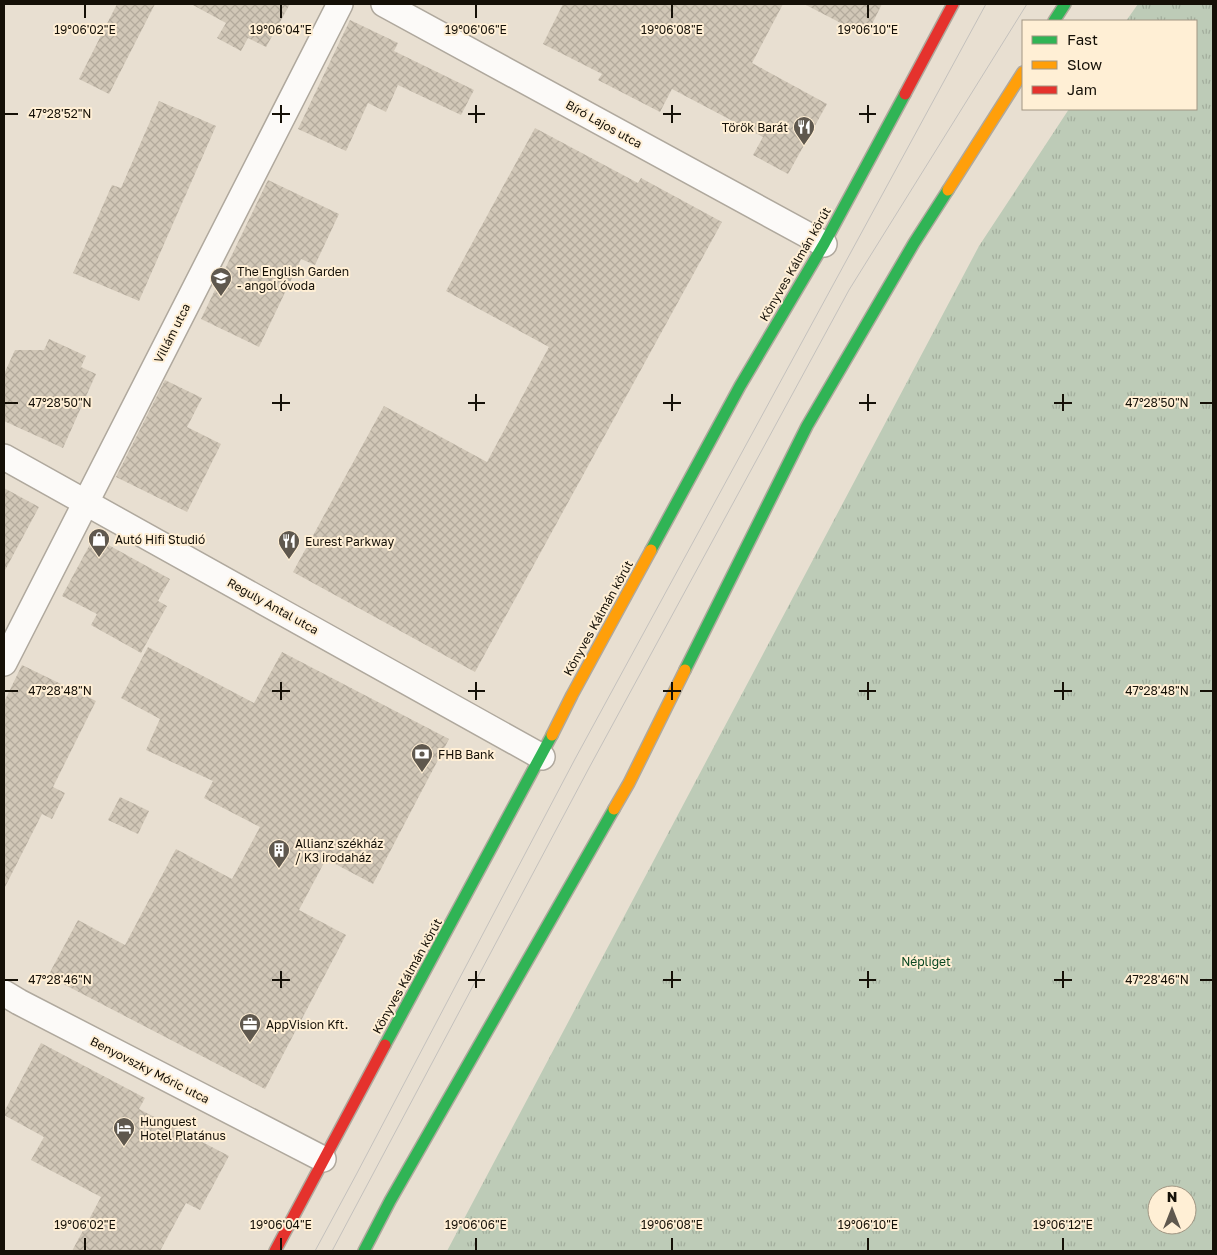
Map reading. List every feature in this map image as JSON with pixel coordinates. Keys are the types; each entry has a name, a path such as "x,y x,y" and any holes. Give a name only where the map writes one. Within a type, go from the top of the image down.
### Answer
{"main road":[{"name":"Könyves Kálmán körút","path":"275,1251 542,756 572,695 740,386 824,244 953,4"},
{"path":"1055,20 1065,4"},
{"path":"364,1251 390,1201 629,783 807,426 914,243 1022,74"}],"street":[{"name":"Villám utca","path":"4,663 340,4"},
{"name":"Bíró Lajos utca","path":"384,4 824,244"},
{"name":"Reguly Antal utca","path":"4,457 542,756"},
{"name":"Benyovszky Móric utca","path":"4,993 323,1159"}],"green space":[{"name":"Népliget","path":"1138,4 1213,4 1213,1251 447,1251 979,246 1068,110 1197,110 1197,20 1127,20"}],"building":[{"path":"117,4 155,4 109,94 79,79"},
{"path":"191,4 290,4 266,47 248,38 241,51 217,38 226,23"},
{"path":"563,4 783,4 752,63 827,104 788,174 753,155 763,137 672,89 660,112 598,80 602,74 543,44"},
{"path":"804,4 882,4 866,36"},
{"path":"350,20 398,43 394,51 474,90 461,115 398,85 386,112 368,103 346,151 298,129"},
{"path":"159,101 216,126 139,301 73,273 112,185 121,188"},
{"path":"535,128 638,183 641,178 722,222 475,672 293,572 384,406 487,462 549,347 446,291"},
{"path":"268,180 339,214 315,265 301,259 259,347 201,319"},
{"path":"49,339 86,356 81,367 96,374 63,448 4,421 4,374 15,350 44,350"},
{"path":"165,380 202,398 187,427 221,444 187,512 116,477"},
{"path":"4,488 39,507 4,572"},
{"path":"94,537 170,579 158,601 167,606 141,653 91,625 97,614 62,596"},
{"name":"Allianz székház / K3 irodaház","path":"148,647 254,703 282,652 449,739 373,884 326,859 299,910 346,935 265,1089 48,976 78,920 125,945 176,849 232,879 260,827 204,798 213,781 146,750 160,719 121,698"},
{"path":"22,665 96,701 53,787 65,793 52,819 42,814 4,889 4,702"},
{"path":"120,797 149,811 138,834 108,820"},
{"name":"Hunguest Hotel Platánus","path":"41,1043 145,1098 139,1109 229,1156 200,1210 186,1203 160,1251 72,1251 101,1197 31,1160 44,1137 4,1115"}],"tram line":[{"path":"315,1251 575,759 986,4"},
{"path":"332,1251 589,768 849,290 1027,4"}],"traffic: fast":[{"path":"1055,20 1065,4"},
{"path":"651,550 740,386 824,244 905,94"},
{"path":"685,670 807,426 914,243 948,190"},
{"path":"385,1045 552,735"},
{"path":"364,1251 390,1201 614,809"}],"traffic: slow":[{"path":"948,190 1022,74"},
{"path":"552,735 651,550"},
{"path":"614,809 629,783 685,670"}],"traffic: jam":[{"path":"905,94 953,4"},
{"path":"275,1251 385,1045"}],"place":[{"name":"Török Barát","path":"804,146"},
{"name":"The English Garden - angol óvoda","path":"221,297"},
{"name":"Autó Hifi Studió","path":"99,558"},
{"name":"Eurest Parkway","path":"289,560"},
{"name":"FHB Bank","path":"422,773"},
{"name":"Allianz székház / K3 irodaház","path":"279,869"},
{"name":"AppVision Kft.","path":"250,1043"},
{"name":"Hunguest Hotel Platánus","path":"124,1147"}]}
